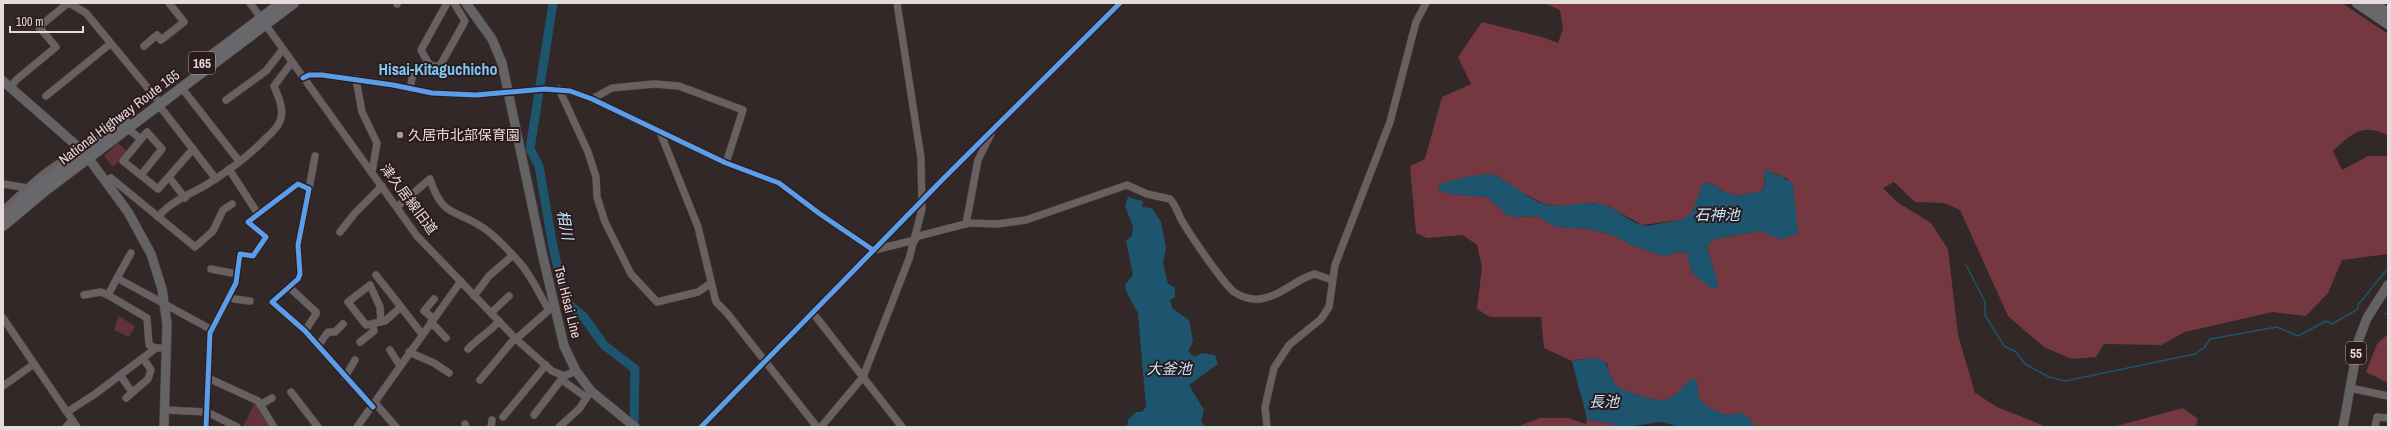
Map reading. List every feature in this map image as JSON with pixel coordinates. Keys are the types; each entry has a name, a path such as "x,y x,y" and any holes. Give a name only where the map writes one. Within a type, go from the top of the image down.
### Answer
{"highway":[{"name":"National Highway Route 165","path":"4,225 36,188 87,157 130,126 157,101 181,87 263,21 281,3"},
{"name":"National Highway Route 165","path":"87,157 157,101 263,21 294,3"},
{"path":"2357,3 2388,24"},
{"path":"2373,3 2388,13"}],"main road":[{"name":"Tsu Hisai Line","path":"466,3 481,22 498,52 509,93 552,309 564,346 587,393 633,425"},
{"path":"5,84 87,157 128,212 141,234 157,271 165,304 167,348 164,427"},
{"name":"55","path":"2343,427 2357,348 2363,326 2388,286"}],"street":[{"path":"5,84 16,80 56,47 39,27 68,3 86,13 157,101 216,179"},
{"path":"144,46 157,35 161,40 184,22 169,3"},
{"name":"津久居線旧道","path":"250,3 417,236 516,338 556,374 587,393"},
{"path":"429,64 421,50 447,3"},
{"path":"410,88 411,73 415,69 429,64 436,66 441,64 465,21 454,3"},
{"path":"821,427 863,377 915,239 922,209 920,158 897,3"},
{"path":"701,427 922,200 1120,3"},
{"path":"1267,427 1265,407 1274,368 1289,345 1321,319 1327,311 1330,302 1332,280 1344,238 1390,122 1416,22 1426,3"},
{"path":"46,96 110,44"},
{"path":"226,100 264,73 283,49"},
{"path":"158,217 165,209 216,179 229,169 257,147 280,123 281,106 274,86 292,62"},
{"path":"303,78 314,75 356,79 439,94 509,93 545,88 558,89 592,98 726,163 779,183 820,214 873,250 966,224 998,224 1026,220 1127,185 1147,194 1170,199 1186,227 1225,281 1234,292 1244,297 1253,300 1268,298 1285,291 1315,274 1332,280"},
{"path":"356,79 362,112 377,143 372,172"},
{"path":"592,98 612,88 654,84 679,86 743,110 726,163"},
{"path":"181,87 239,161"},
{"path":"558,89 588,152 596,176 597,197 605,222 631,274 657,302 698,292 711,283"},
{"path":"130,126 141,139"},
{"path":"966,224 978,160 992,130"},
{"path":"142,175 162,149 147,132 123,161 158,189 192,149"},
{"path":"660,132 698,227 718,306 727,313 817,427"},
{"path":"315,156 298,245 300,274 289,287 272,302 305,330 345,377 396,427"},
{"name":"165","path":"3,210 28,188 69,157 87,157"},
{"name":"165","path":"4,225 38,201 87,157"},
{"path":"229,169 258,214"},
{"path":"169,177 185,198"},
{"path":"111,178 195,247 213,230 223,210 232,204"},
{"path":"397,207 430,179 436,198 442,205 448,211 472,221 487,230 526,272 552,309 516,338 480,380"},
{"path":"3,184 28,188"},
{"path":"206,427 212,330 236,283 240,254 252,256 266,237 248,222 298,184 309,189"},
{"path":"340,232 355,213 382,186"},
{"path":"108,296 130,253"},
{"path":"474,296 489,276 512,256"},
{"path":"211,269 237,274"},
{"path":"376,275 422,334"},
{"path":"117,278 212,330"},
{"path":"357,427 461,281"},
{"path":"381,322 380,307 370,286 348,302 366,325 381,322 401,307"},
{"path":"289,287 319,316 305,330"},
{"path":"84,295 101,292 147,318 149,345 156,348 167,348"},
{"path":"229,296 234,300 250,302"},
{"path":"491,313 509,296"},
{"path":"434,299 424,311 446,338"},
{"path":"813,313 902,427"},
{"path":"3,318 78,427"},
{"path":"468,349 478,337 487,335 499,321"},
{"path":"318,346 328,332 335,332 343,324"},
{"path":"360,342 374,331 372,324"},
{"path":"67,412 156,348"},
{"path":"390,350 400,366"},
{"path":"409,352 434,363 449,373"},
{"path":"126,398 144,383 151,370 143,358"},
{"path":"345,377 355,360"},
{"path":"3,386 34,364"},
{"path":"503,417 546,365"},
{"path":"534,415 563,378 576,371"},
{"path":"120,375 132,392"},
{"path":"208,378 255,400 260,405 274,427"},
{"path":"2350,388 2388,396"},
{"path":"291,392 318,427"},
{"path":"559,427 579,409 587,393"},
{"path":"260,405 272,398"},
{"path":"165,410 206,412 237,427"},
{"path":"2375,427 2377,417 2388,418"},
{"path":"66,427 72,420"}],"shaded area":[{"path":"1544,3 2342,3 2388,34 2388,135 2371,130 2364,130 2346,139 2333,151 2342,170 2368,156 2388,156 2388,254 2342,260 2328,293 2306,316 2272,312 2185,332 2161,345 2104,344 2096,357 2072,359 2044,347 2008,316 1960,210 1944,203 1915,202 1894,182 1883,188 1897,202 1931,223 1948,249 1958,335 1975,393 1997,407 2047,427 1755,427 1748,417 1720,413 1707,408 1699,397 1697,381 1690,380 1682,389 1668,399 1660,400 1641,396 1619,388 1613,380 1607,363 1579,359 1572,361 1544,348 1541,317 1490,317 1477,309 1482,267 1477,245 1463,235 1427,238 1416,233 1410,166 1425,159 1442,97 1471,84 1458,57 1482,22 1542,37 1558,43 1563,29 1560,10","holes":["1764,171 1780,175 1788,179 1798,233 1783,239 1761,231 1715,239 1707,245 1718,288 1692,273 1687,253 1679,252 1664,256 1633,246 1615,236 1590,229 1556,227 1537,216 1515,217 1487,197 1450,194 1440,191 1438,185 1496,175 1521,192 1544,204 1559,206 1593,203 1608,206 1642,225 1681,220 1690,216 1703,183 1712,184 1730,194 1739,195 1760,191 1764,187"]},
{"path":"118,143 128,152 113,167 104,156"},
{"path":"119,316 135,326 129,337 114,330"},
{"path":"2388,334 2388,383 2366,372 2377,344"},
{"path":"255,402 271,427 243,427"},
{"path":"2183,408 2198,419 2196,427 2113,427"},
{"path":"1540,418 1568,418 1586,424 1587,419 1626,427 1516,427"}],"water":[{"name":"石神池","path":"1767,169 1773,174 1780,175 1793,184 1798,233 1783,239 1776,238 1761,231 1715,239 1707,245 1718,288 1711,288 1692,273 1687,253 1679,252 1664,256 1633,246 1615,236 1590,229 1556,227 1537,216 1515,217 1507,215 1487,197 1450,194 1440,191 1438,185 1477,175 1492,174 1503,179 1534,200 1541,203 1555,206 1585,203 1600,204 1616,210 1628,219 1647,226 1674,221 1688,216 1692,212 1703,183 1712,184 1730,194 1735,195 1761,191 1764,186 1764,170"},
{"name":"大釜池","path":"1128,197 1143,201 1142,207 1152,208 1161,222 1166,247 1163,263 1168,284 1175,288 1175,297 1170,300 1172,308 1189,320 1193,342 1188,351 1194,357 1202,353 1215,355 1218,364 1189,385 1204,410 1201,421 1205,427 1127,427 1128,420 1136,412 1142,412 1146,407 1138,313 1126,291 1125,285 1133,275 1126,241 1132,236 1133,227 1125,206"},
{"name":"長池","path":"1590,358 1597,359 1605,363 1613,381 1620,388 1640,396 1654,399 1664,400 1673,396 1693,378 1697,381 1699,398 1706,406 1725,415 1742,413 1748,417 1755,427 1681,427 1661,422 1626,427 1587,419 1572,361"}],"waterway":[{"name":"相川","path":"553,3 530,149 539,166 553,247 566,302 583,316 604,345 635,369 634,427"},
{"path":"1966,265 1985,302 1985,315 2004,346 2016,352 2025,364 2049,377 2065,381 2195,354 2204,348 2210,339 2277,327 2298,336 2326,321 2332,324 2358,309 2358,305 2388,268"}],"cycle path":[{"path":"701,427 943,179 1120,3"},
{"path":"303,78 309,75 322,75 393,85 432,93 476,95 545,89 570,91 592,99 726,163 779,183 820,214 873,250"},
{"path":"206,427 210,333 236,283 240,254 253,256 266,237 248,222 298,184 309,189 298,245 300,274 298,279 272,302 305,331 373,407"}],"place":[{"name":"久居市北部保育園","path":"400,135"}],"district":[{"name":"Hisai-Kitaguchicho","path":"438,69"}]}
